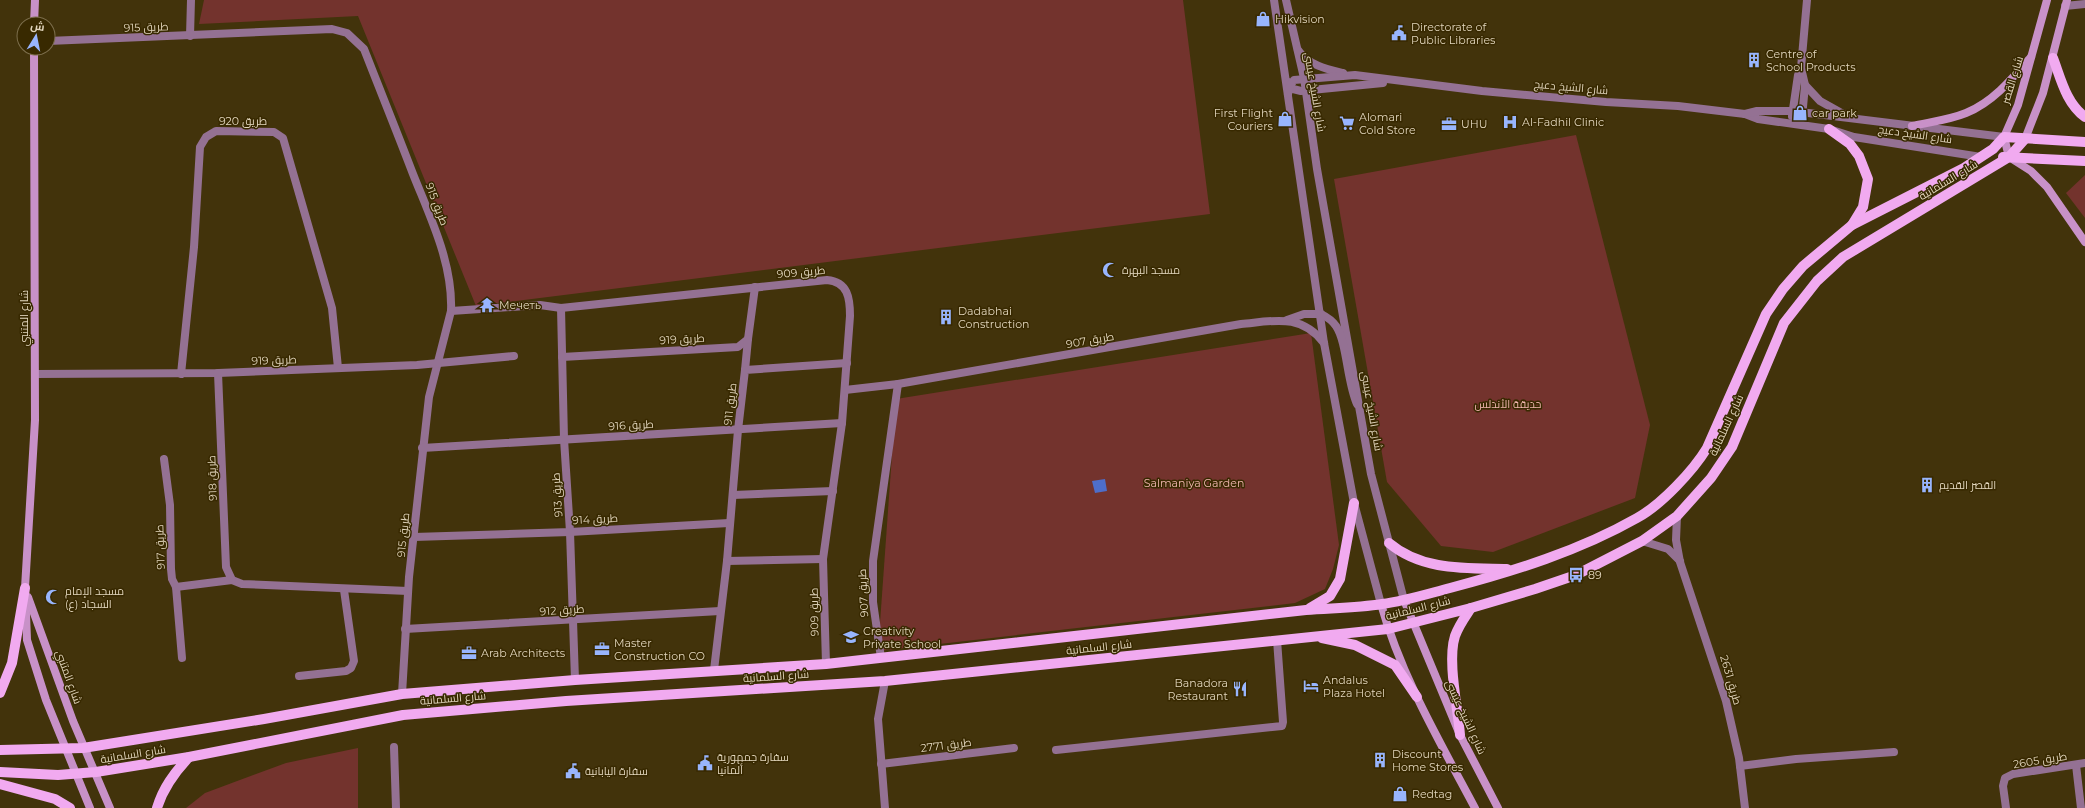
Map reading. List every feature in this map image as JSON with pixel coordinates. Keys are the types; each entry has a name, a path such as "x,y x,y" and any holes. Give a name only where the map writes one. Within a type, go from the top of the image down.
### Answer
{"main road":[{"path":"34,16 35,0"},
{"name":"شارع القصر","path":"1982,157 1993,149 2004,137 2018,105 2047,0"},
{"path":"2009,157 2025,139 2043,93 2066,3"},
{"path":"1912,126 1965,114 1982,106 1998,93 2032,55"},
{"name":"شارع المتنبي","path":"34,56 35,420 25,588 27,640 38,677 65,749 78,774 90,808"},
{"path":"2053,58 2065,92 2076,110 2085,117"},
{"path":"1829,129 1850,144 1859,156 1868,179 1863,207 1852,225"},
{"path":"2004,137 2009,157 2031,171 2047,188 2085,242"},
{"name":"شارع الشيخ دعيج","path":"2004,137 2085,142"},
{"name":"شارع الشيخ دعيج","path":"1982,157 2085,160"},
{"name":"شارع السلمانية","path":"0,750 83,748 264,719 402,694 714,670 826,664 1306,610 1382,604 1404,600 1517,570 1573,548 1638,518 1675,488 1700,459 1707,448 1766,314 1803,266 1852,225 1951,176 1982,157"},
{"name":"شارع السلمانية","path":"0,772 58,775 96,772 188,757 404,715 566,701 885,681 1388,629 1471,608 1576,575 1642,541 1677,516 1711,478 1732,447 1784,323 1817,281 1843,257 2009,157"},
{"path":"1306,610 1330,596 1340,578 1354,503"},
{"path":"1389,543 1400,552 1436,566 1517,570"},
{"path":"0,693 12,663 25,588"},
{"name":"شارع المتنبي","path":"25,588 83,748 96,772 110,808"},
{"name":"شارع الشيخ عيسى","path":"1404,600 1460,735 1498,808"},
{"path":"1382,604 1388,629 1417,697 1475,808"},
{"path":"1460,735 1453,651 1455,636 1461,622 1471,608"},
{"path":"1314,636 1354,645 1395,665 1417,697"},
{"path":"157,808 165,788 175,772 188,757"},
{"path":"0,784 55,799 70,808"}],"street":[{"path":"190,36 191,0"},
{"path":"1274,0 1321,314 1324,343 1354,503 1382,604"},
{"name":"شارع الشيخ عيسى","path":"1286,0 1304,78 1317,169 1372,474 1404,600"},
{"path":"1802,124 1805,85 1802,68 1807,0"},
{"path":"2066,3 2085,4"},
{"name":"طريق 915","path":"56,41 332,29 347,33 364,49 436,232 450,286 451,311 429,397 422,448 408,591 402,694"},
{"path":"1295,43 1303,58 1316,66 1355,75"},
{"path":"1791,122 1798,75 1802,68"},
{"name":"شارع الشيخ دعيج","path":"1396,82 1306,91 1296,91 1290,86 1294,80 1304,78 1355,75 1396,82 1482,91 1606,102 1678,106 1745,114 1758,119 1791,122 1829,129 1854,137 1982,157"},
{"path":"1285,76 1290,86 1288,94"},
{"path":"1805,85 1820,101 1847,116"},
{"name":"شارع الشيخ دعيج","path":"1745,114 1757,111 1792,111 1847,116 1912,126 2004,137"},
{"name":"طريق 920","path":"181,374 195,240 200,147 206,137 216,132 274,132 283,138 332,308 338,368"},
{"name":"طريق 909","path":"451,311 540,305 561,308 827,280 842,285 850,298 842,423 823,559 826,664"},
{"path":"745,370 755,287"},
{"name":"طريق 913","path":"561,308 564,439 570,532 575,680"},
{"name":"طريق 907","path":"844,390 898,384 1241,324 1287,320 1304,314 1321,314"},
{"path":"1321,314 1332,321 1340,333 1351,388 1362,412"},
{"name":"طريق 907","path":"1287,320 1309,329 1324,343"},
{"name":"طريق 919","path":"562,357 738,347 748,338"},
{"name":"طريق 919","path":"35,374 218,373 417,365 514,356"},
{"name":"طريق 911","path":"714,670 727,561 729,523 745,370 847,363"},
{"name":"طريق 918","path":"218,373 226,567 232,580"},
{"name":"طريق 907","path":"881,658 873,602 873,560 898,384"},
{"name":"طريق 916","path":"422,448 842,423"},
{"name":"طريق 917","path":"164,459 170,505 171,569 172,579 176,587 182,658"},
{"path":"733,495 833,491"},
{"name":"طريق 2631","path":"1677,516 1676,540 1680,562 1726,701 1740,766 1746,808"},
{"name":"طريق 914","path":"414,537 570,532 729,523"},
{"name":"طريق 2631","path":"1642,541 1668,549 1680,562"},
{"path":"727,561 823,559"},
{"path":"176,587 232,580 242,584 344,590 408,591"},
{"path":"299,676 346,671 352,666 354,661 344,590"},
{"name":"طريق 912","path":"406,629 720,611"},
{"path":"1056,750 1282,726 1283,722 1277,640"},
{"path":"885,681 878,719 885,808"},
{"path":"394,747 396,808"},
{"name":"طريق 2771","path":"881,764 1014,748"},
{"path":"1740,766 1796,759 1894,752"},
{"name":"طريق 2605","path":"2006,808 2003,786 2006,778 2013,774 2085,764"},
{"path":"2076,765 2081,808"}],"green space":[{"path":"204,0 1183,0 1210,214 476,306 358,16 199,24"},
{"name":"حديقة الأندلس","path":"1576,135 1650,425 1635,498 1493,552 1441,546 1387,482 1334,179"},
{"path":"2085,175 2085,218 2066,193"},
{"name":"Salmaniya Garden","path":"1311,333 1339,545 1333,569 1325,589 1295,603 878,651 896,399"},
{"path":"358,748 358,808 186,808 205,793 286,763"}],"water":[{"path":"1105,479 1107,491 1095,493 1092,481"}],"place":[{"name":"Hikvision","path":"1263,19"},
{"name":"Directorate of Public Libraries","path":"1399,33"},
{"name":"Centre of School Products","path":"1754,60"},
{"name":"car park","path":"1800,113"},
{"name":"First Flight Couriers","path":"1285,119"},
{"name":"Al-Fadhil Clinic","path":"1510,122"},
{"name":"Alomari Cold Store","path":"1347,123"},
{"name":"UHU","path":"1449,124"},
{"name":"مسجد البهرة","path":"1110,270"},
{"name":"Мечеть","path":"487,305"},
{"name":"Dadabhai Construction","path":"946,317"},
{"name":"القصر القديم","path":"1927,485"},
{"name":"89","path":"1576,575"},
{"name":"مسجد الإمام السجاد (ع)","path":"53,597"},
{"name":"Creativity Private School","path":"851,637"},
{"name":"Master Construction CO","path":"602,649"},
{"name":"Arab Architects","path":"469,653"},
{"name":"Andalus Plaza Hotel","path":"1311,686"},
{"name":"Banadora Restaurant","path":"1240,689"},
{"name":"Discount Home Stores","path":"1380,760"},
{"name":"سفارة جمهورية ألمانيا","path":"705,763"},
{"name":"سفارة اليابانية","path":"573,771"},
{"name":"Redtag","path":"1400,794"}]}
